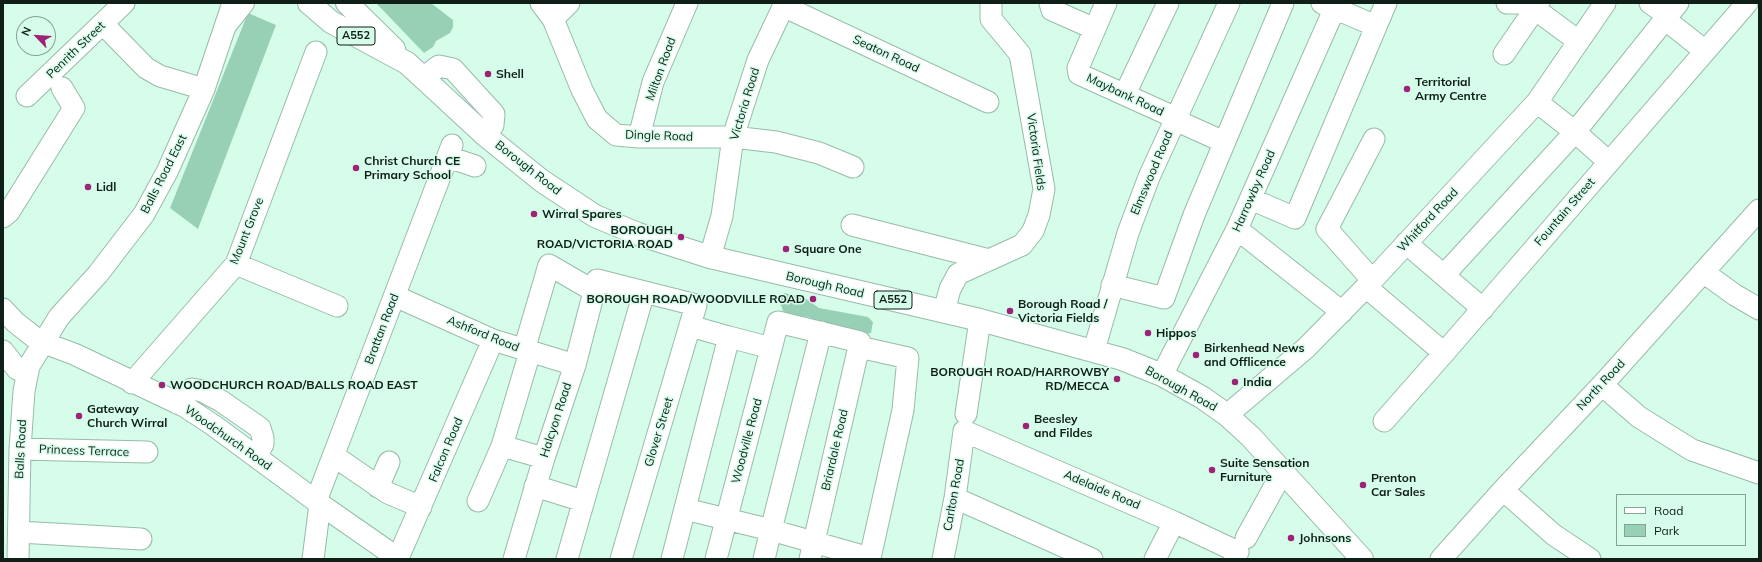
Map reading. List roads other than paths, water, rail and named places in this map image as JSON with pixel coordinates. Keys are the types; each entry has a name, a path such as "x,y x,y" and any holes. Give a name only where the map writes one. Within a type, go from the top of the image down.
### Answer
{"highway":[{"path":"230,13 243,3"},
{"path":"291,3 331,22"},
{"name":"Borough Road","path":"309,3 331,22 407,63 486,136 542,181 595,216 638,234 710,257 758,270 980,320 1094,350 1122,359 1162,375 1203,398 1227,415 1252,437 1282,473 1362,559"},
{"name":"A552","path":"347,3 373,26 407,63"}],"street":[{"name":"Penrith Street","path":"27,96 124,3"},
{"path":"547,11 568,3"},
{"name":"Milton Road","path":"639,137 653,82 687,3"},
{"name":"Victoria Fields","path":"944,311 950,288 958,274 1022,245 1033,231 1039,215 1044,189 1020,54 991,19 991,3"},
{"path":"1050,3 1049,5 1052,10 1095,29"},
{"name":"Maybank Road","path":"1106,3 1078,68 1079,74 1125,94 1224,142"},
{"path":"1125,94 1168,3"},
{"name":"Elmswood Road","path":"1094,350 1128,232 1149,178 1229,3"},
{"path":"1164,298 1194,215 1283,3"},
{"path":"1251,199 1295,218 1386,3"},
{"path":"1507,3 1533,5 1578,41"},
{"name":"Whitford Road","path":"1227,415 1306,348 1342,312 1537,102 1605,3"},
{"path":"1650,3 1671,13 1705,51"},
{"name":"Fountain Street","path":"1384,421 1444,354 1747,3"},
{"name":"Seaton Road","path":"784,5 988,102"},
{"name":"Victoria Road","path":"710,257 722,216 733,137 758,60 784,5"},
{"path":"1331,5 1376,26"},
{"name":"Harrowby Road","path":"1162,375 1237,230 1331,5"},
{"path":"1504,54 1533,5"},
{"name":"Dingle Road","path":"547,11 582,90 597,119 616,135 639,137 733,137 776,142 819,154 853,167"},
{"name":"Balls Road East","path":"43,343 59,317 98,274 144,214 167,172 204,89 230,13"},
{"path":"1444,276 1575,132 1671,13"},
{"path":"103,24 132,46 146,68 160,76 204,89"},
{"name":"Mount Grove","path":"132,382 236,264 316,52"},
{"path":"3,217 10,212 74,108 62,88"},
{"path":"1537,102 1575,132 1609,162"},
{"path":"1374,139 1327,229 1369,283 1444,354"},
{"name":"Brattan Road","path":"313,559 318,503 334,456 450,151 475,166"},
{"name":"North Road","path":"1451,556 1503,490 1602,385 1759,210"},
{"path":"852,225 989,260"},
{"path":"1237,230 1342,312"},
{"path":"1406,243 1483,309"},
{"path":"236,264 337,306"},
{"path":"478,502 502,446 549,265 596,285 644,292 566,559"},
{"path":"1703,272 1735,295 1759,309"},
{"name":"Halcyon Road","path":"514,559 535,486 575,365 596,285"},
{"path":"1112,285 1164,298 1194,312"},
{"name":"Glover Street","path":"621,559 696,305 644,292"},
{"name":"Ashford Road","path":"395,296 493,340 575,365"},
{"name":"Woodchurch Road","path":"3,309 24,330 43,343 74,354 178,403 213,425 318,503 398,559"},
{"name":"Carlton Road","path":"943,559 955,498 980,320"},
{"name":"Woodville Road","path":"716,559 778,322 821,332"},
{"path":"690,326 771,348"},
{"path":"685,509 771,530 812,550 870,558 903,410 908,358 859,345 821,332 771,530 764,559"},
{"path":"672,559 729,337"},
{"name":"Falcon Road","path":"398,559 493,340"},
{"name":"Balls Road","path":"18,559 19,532 11,468 20,449 27,373 43,343"},
{"name":"Briardale Road","path":"812,550 859,345"},
{"path":"3,351 17,369 27,373"},
{"path":"1602,385 1639,417 1692,450 1759,473"},
{"name":"Adelaide Road","path":"965,422 1174,522 1239,550"},
{"path":"502,446 544,458"},
{"name":"Princess Terrace","path":"20,449 147,452"},
{"path":"334,456 388,493 421,507"},
{"path":"378,487 389,462"},
{"path":"1239,550 1282,473"},
{"path":"535,486 583,500"},
{"path":"1503,490 1554,535 1590,559"},
{"path":"955,498 1092,559"},
{"path":"1155,559 1174,522"},
{"path":"19,532 141,539"}],"place":[{"name":"Shell","path":"488,74"},
{"name":"Territorial Army Centre","path":"1407,89"},
{"name":"Christ Church CE Primary School","path":"356,168"},
{"name":"Lidl","path":"88,187"},
{"name":"Wirral Spares","path":"534,214"},
{"name":"BOROUGH ROAD/VICTORIA ROAD","path":"681,237"},
{"name":"Square One","path":"786,249"},
{"name":"BOROUGH ROAD/WOODVILLE ROAD","path":"813,299"},
{"name":"Borough Road / Victoria Fields","path":"1010,311"},
{"name":"Hippos","path":"1148,333"},
{"name":"Birkenhead News and Offlicence","path":"1196,355"},
{"name":"BOROUGH ROAD/HARROWBY RD/MECCA","path":"1117,379"},
{"name":"India","path":"1235,382"},
{"name":"WOODCHURCH ROAD/BALLS ROAD EAST","path":"162,385"},
{"name":"Gateway Church Wirral","path":"79,416"},
{"name":"Beesley and Fildes","path":"1026,426"},
{"name":"Suite Sensation Furniture","path":"1212,470"},
{"name":"Prenton Car Sales","path":"1363,485"},
{"name":"Johnsons","path":"1291,538"}]}
